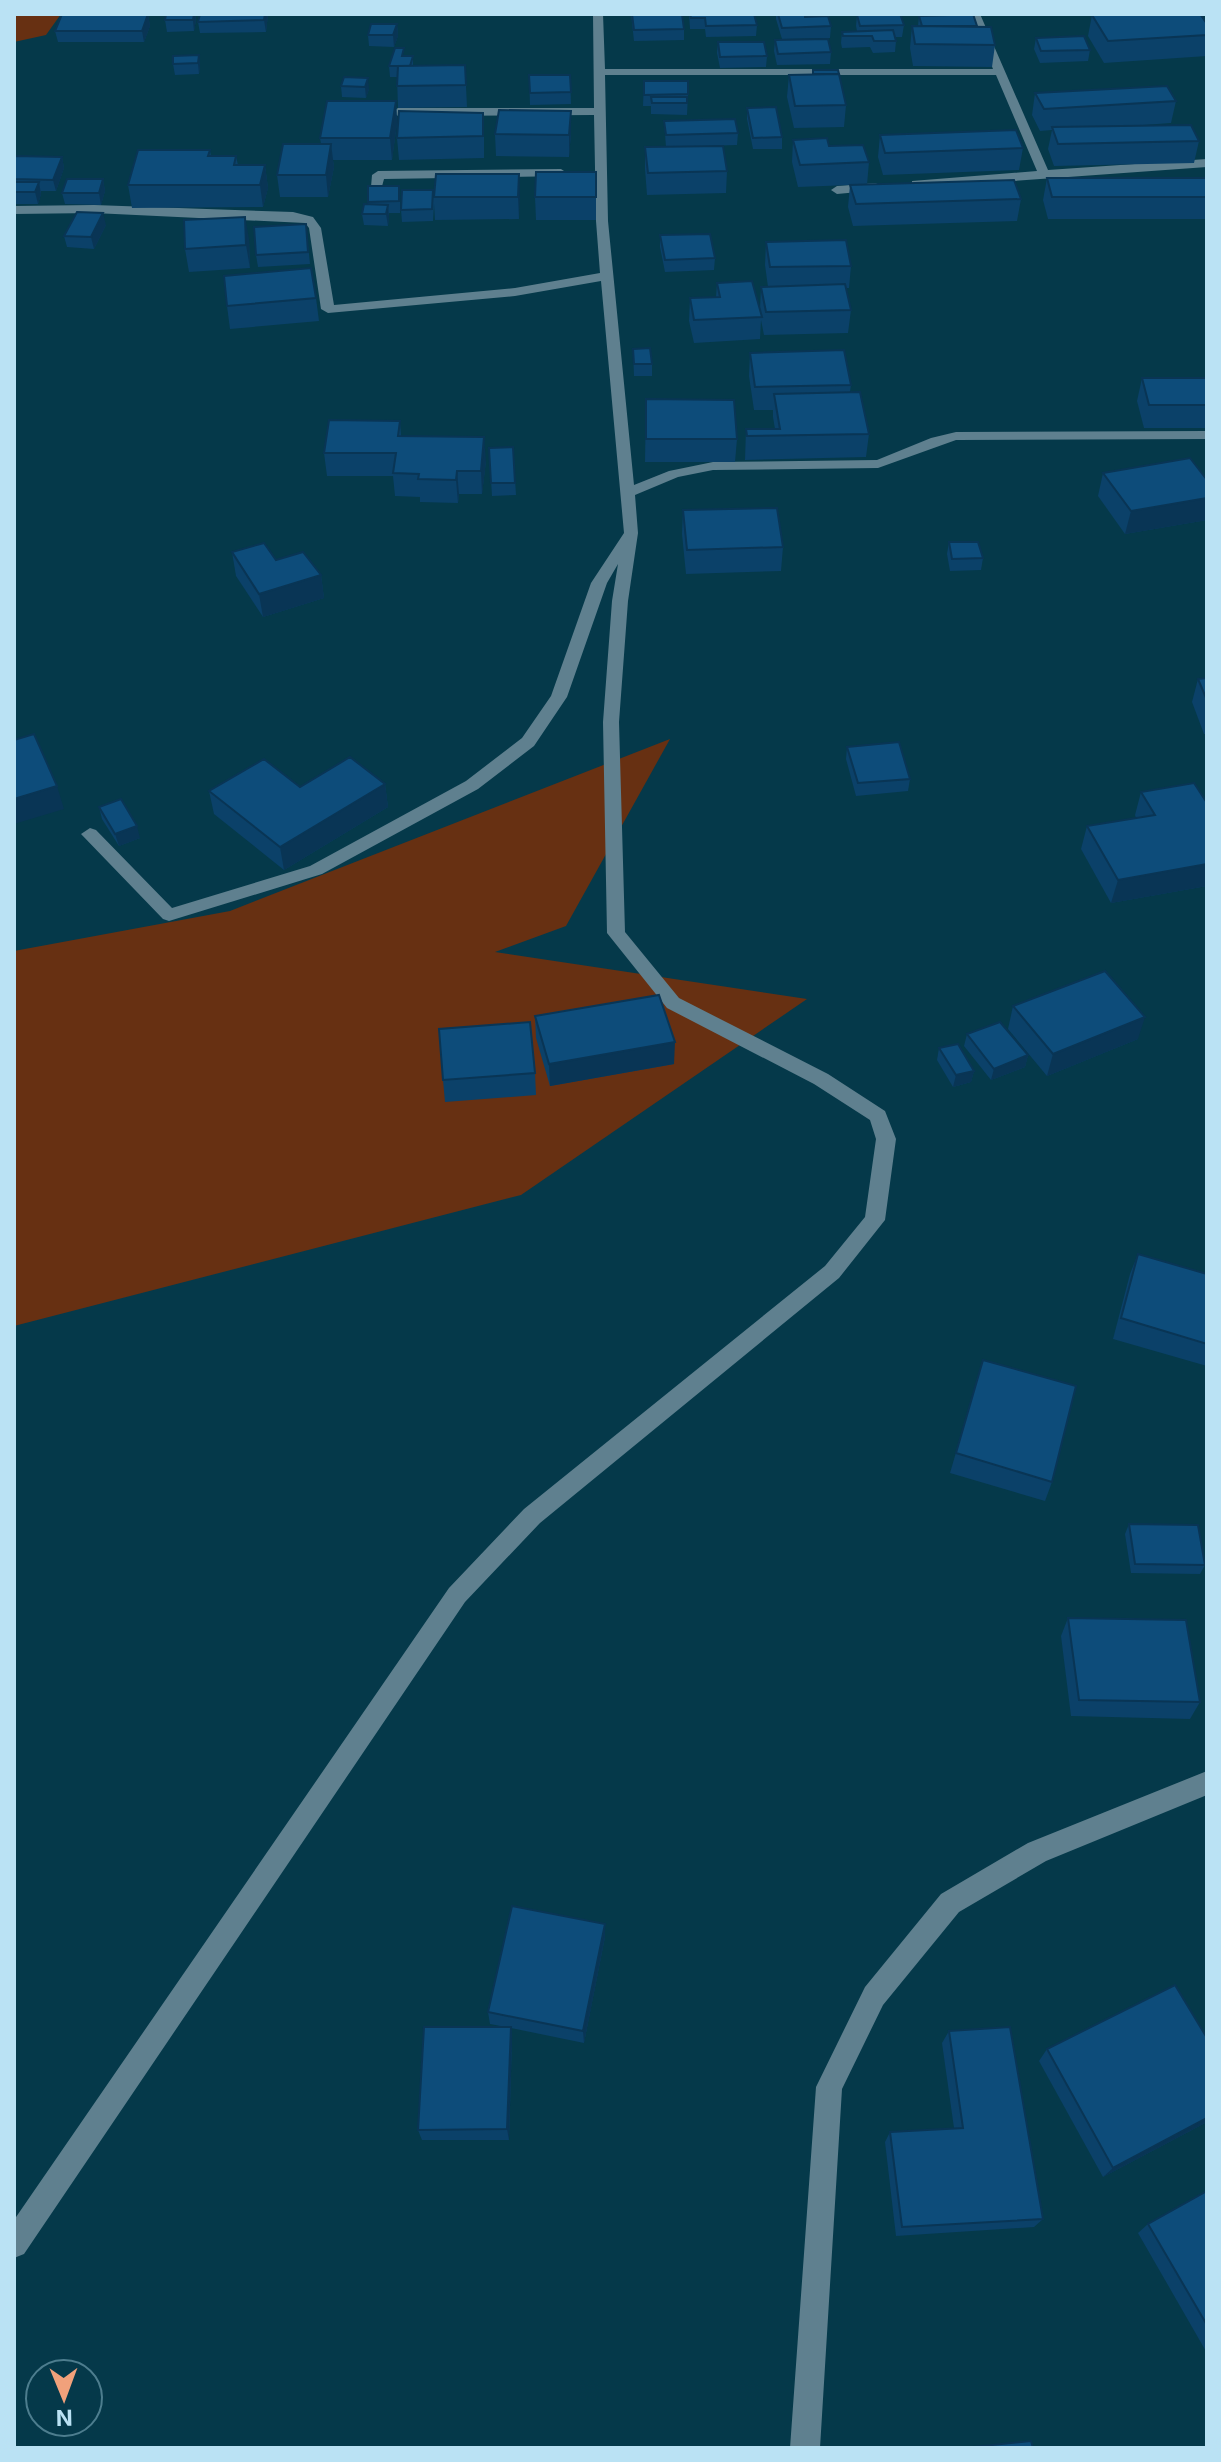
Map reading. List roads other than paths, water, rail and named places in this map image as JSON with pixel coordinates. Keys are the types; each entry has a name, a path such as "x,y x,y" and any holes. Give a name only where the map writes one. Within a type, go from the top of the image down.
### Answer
{"street":[{"path":"14,2244 457,1595 532,1516 832,1272 875,1220 886,1139 878,1116 821,1079 673,1003 616,933 611,722 620,601 631,533 594,172 600,111 598,14"},
{"path":"975,14 1044,174"},
{"path":"600,72 1000,72"},
{"path":"398,112 600,111"},
{"path":"901,185 1207,163"},
{"path":"377,187 378,175 570,173"},
{"path":"837,190 885,187"},
{"path":"14,210 125,210 293,216 309,220 315,228 328,309 515,292 606,276"},
{"path":"625,494 674,474 713,466 878,464 944,437 1207,435"},
{"path":"90,834 169,915 316,870 472,785 528,742 559,697 599,583 631,533"},
{"path":"805,2448 829,2087 874,1996 950,1903 1037,1852 1207,1783"}]}
